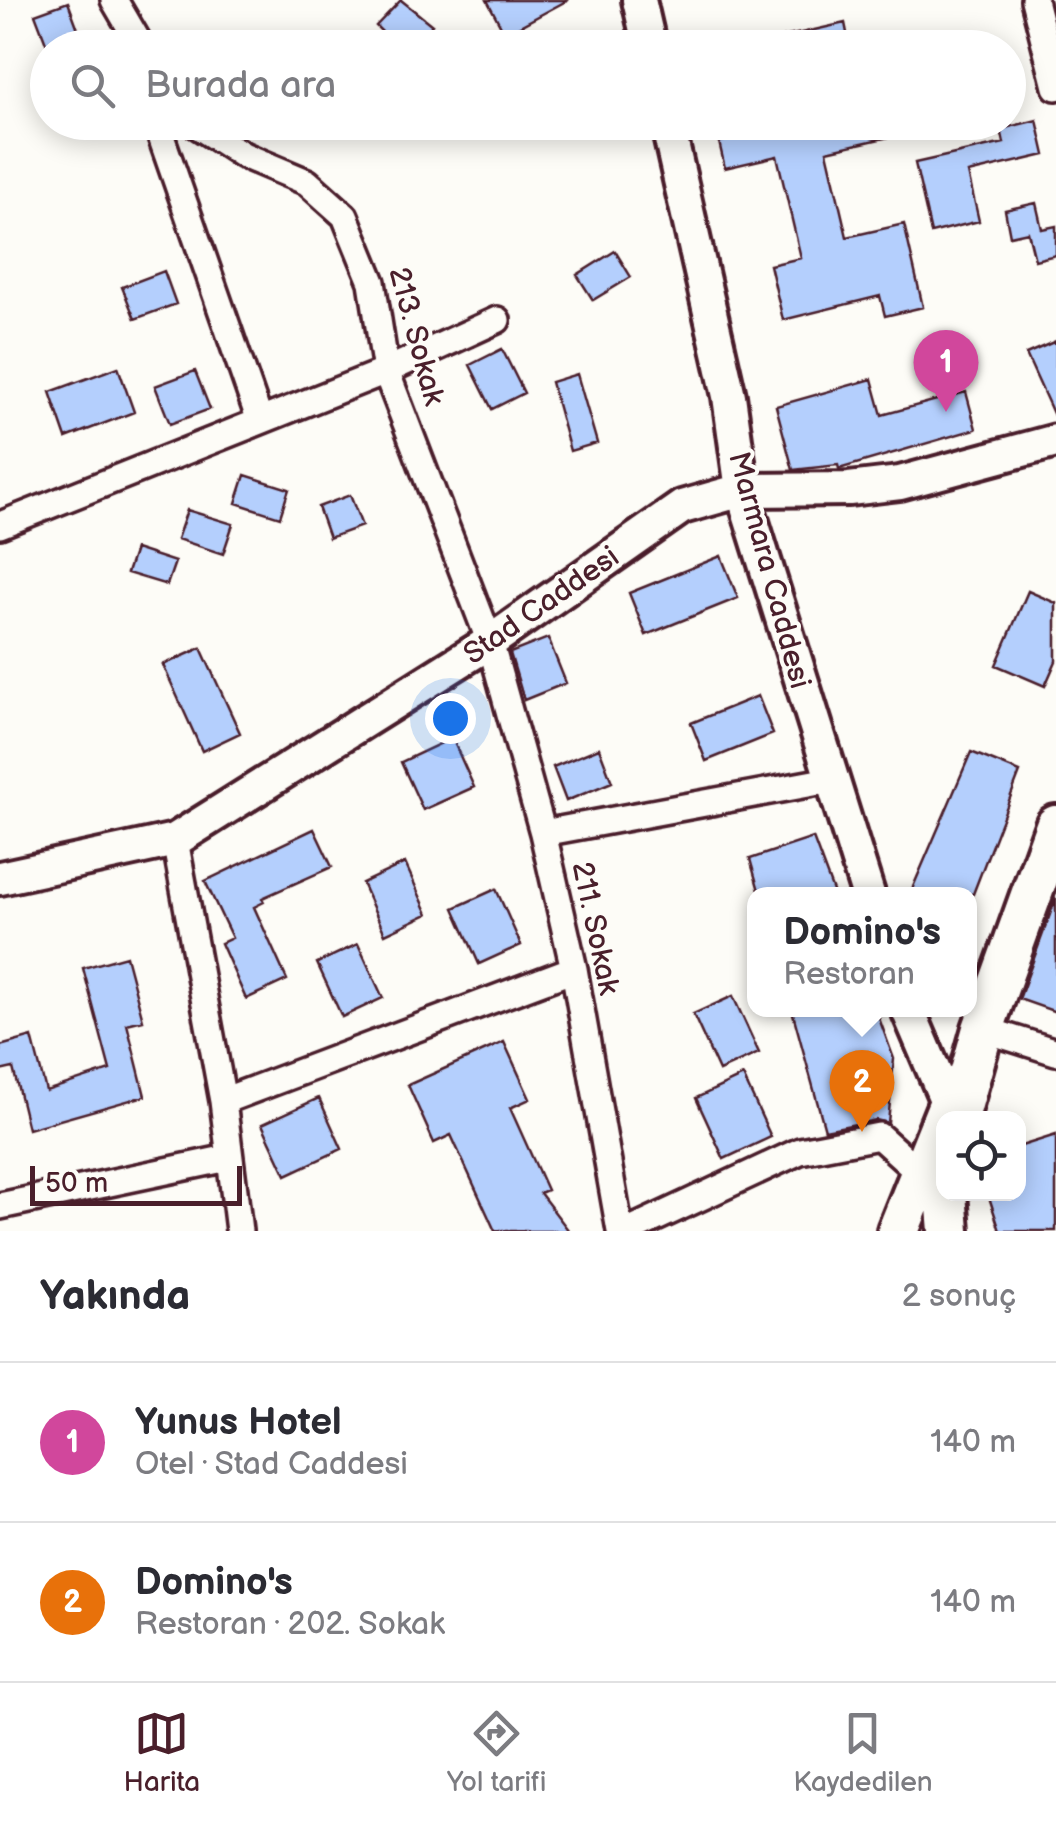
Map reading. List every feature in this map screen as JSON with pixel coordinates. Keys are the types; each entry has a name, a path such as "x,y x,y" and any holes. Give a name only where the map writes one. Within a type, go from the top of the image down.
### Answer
{"main road":[{"path":"953,1111 1056,826"},
{"path":"898,1231 932,1183"},
{"path":"932,1183 949,1231"}],"street":[{"path":"639,0 646,30"},
{"path":"1034,0 1056,87"},
{"path":"115,3 124,30"},
{"path":"115,3 131,30"},
{"path":"162,140 260,421"},
{"name":"213. Sokak","path":"220,140 243,155 307,182 344,216 372,282 386,371 490,642"},
{"name":"Marmara Caddesi","path":"671,140 729,396 742,490 866,887"},
{"path":"0,525 386,371 497,320"},
{"name":"Stad Caddesi","path":"0,878 175,840 490,642 682,507 742,490 848,489 900,483 1056,442"},
{"name":"211. Sokak","path":"490,642 543,833 574,969 620,1231"},
{"path":"543,833 830,780"},
{"path":"175,840 223,1101 239,1231"},
{"path":"223,1101 574,969"},
{"path":"911,1017 953,1111"},
{"path":"983,1029 1056,1052"},
{"path":"628,1231 800,1151 880,1136 932,1183"},
{"path":"0,1206 228,1158"}],"building":[{"path":"401,0 432,25 427,30 380,30 376,26"},
{"path":"487,0 568,0 512,30 503,30"},
{"path":"68,2 78,30 41,30 35,14"},
{"path":"845,23 846,30 814,30"},
{"path":"1037,120 1045,155 968,173 979,221 931,233 915,163 1004,143 1003,140 1026,140 1026,123"},
{"path":"876,140 827,151 847,237 904,224 923,307 885,316 880,296 783,320 770,265 801,258 777,156 725,168 719,142"},
{"path":"1036,203 1042,229 1056,226 1056,255 1035,260 1028,232 1010,236 1005,210"},
{"path":"615,251 631,277 593,300 577,275"},
{"path":"164,271 176,304 135,319 122,287"},
{"path":"1056,341 1056,420 1026,354"},
{"path":"502,349 524,393 492,409 470,365"},
{"path":"118,367 134,412 66,438 50,392"},
{"path":"195,371 210,409 170,424 155,386"},
{"path":"577,374 597,443 570,451 551,382"},
{"path":"872,379 882,415 966,392 976,429 839,469 838,465 793,470 776,406"},
{"path":"245,475 289,489 280,517 236,503"},
{"path":"350,495 362,526 329,538 318,507"},
{"path":"187,510 233,524 223,554 177,539"},
{"path":"135,549 175,562 167,585 127,573"},
{"path":"721,556 738,598 646,635 629,593"},
{"path":"1028,591 1056,603 1056,661 1045,686 996,665"},
{"path":"548,638 566,683 524,700 510,653"},
{"path":"201,648 240,733 202,751 163,665"},
{"path":"758,696 773,734 706,761 691,723"},
{"path":"452,738 474,787 423,810 401,762"},
{"path":"599,748 612,782 566,801 553,767"},
{"path":"971,752 1020,772 976,887 913,887"},
{"path":"314,829 332,867 262,898 264,902 254,907 287,980 246,999 221,943 232,938 205,881"},
{"path":"813,838 831,887 758,887 750,859"},
{"path":"405,863 428,914 385,934 362,883"},
{"path":"496,889 521,945 479,964 454,908"},
{"path":"1056,898 1056,1012 1019,999"},
{"path":"358,944 383,998 342,1017 317,963"},
{"path":"126,956 143,1020 127,1024 145,1096 28,1129 13,1068 0,1071 0,1046 32,1037 46,1091 110,1070 83,968"},
{"path":"733,996 759,1053 719,1071 693,1014"},
{"path":"794,1017 879,1017 894,1059 888,1123 876,1120 825,1130"},
{"path":"504,1042 530,1099 510,1108 547,1190 540,1193 569,1231 495,1231 451,1135 434,1143 408,1085"},
{"path":"743,1076 771,1137 724,1159 696,1098"},
{"path":"319,1098 342,1149 286,1175 262,1124"},
{"path":"1056,1135 1056,1231 1000,1231 990,1201 1026,1201 1026,1144"}],"place":[{"name":"Yunus Hotel","path":"946,412"},
{"name":"Domino's","path":"862,1132"}]}
